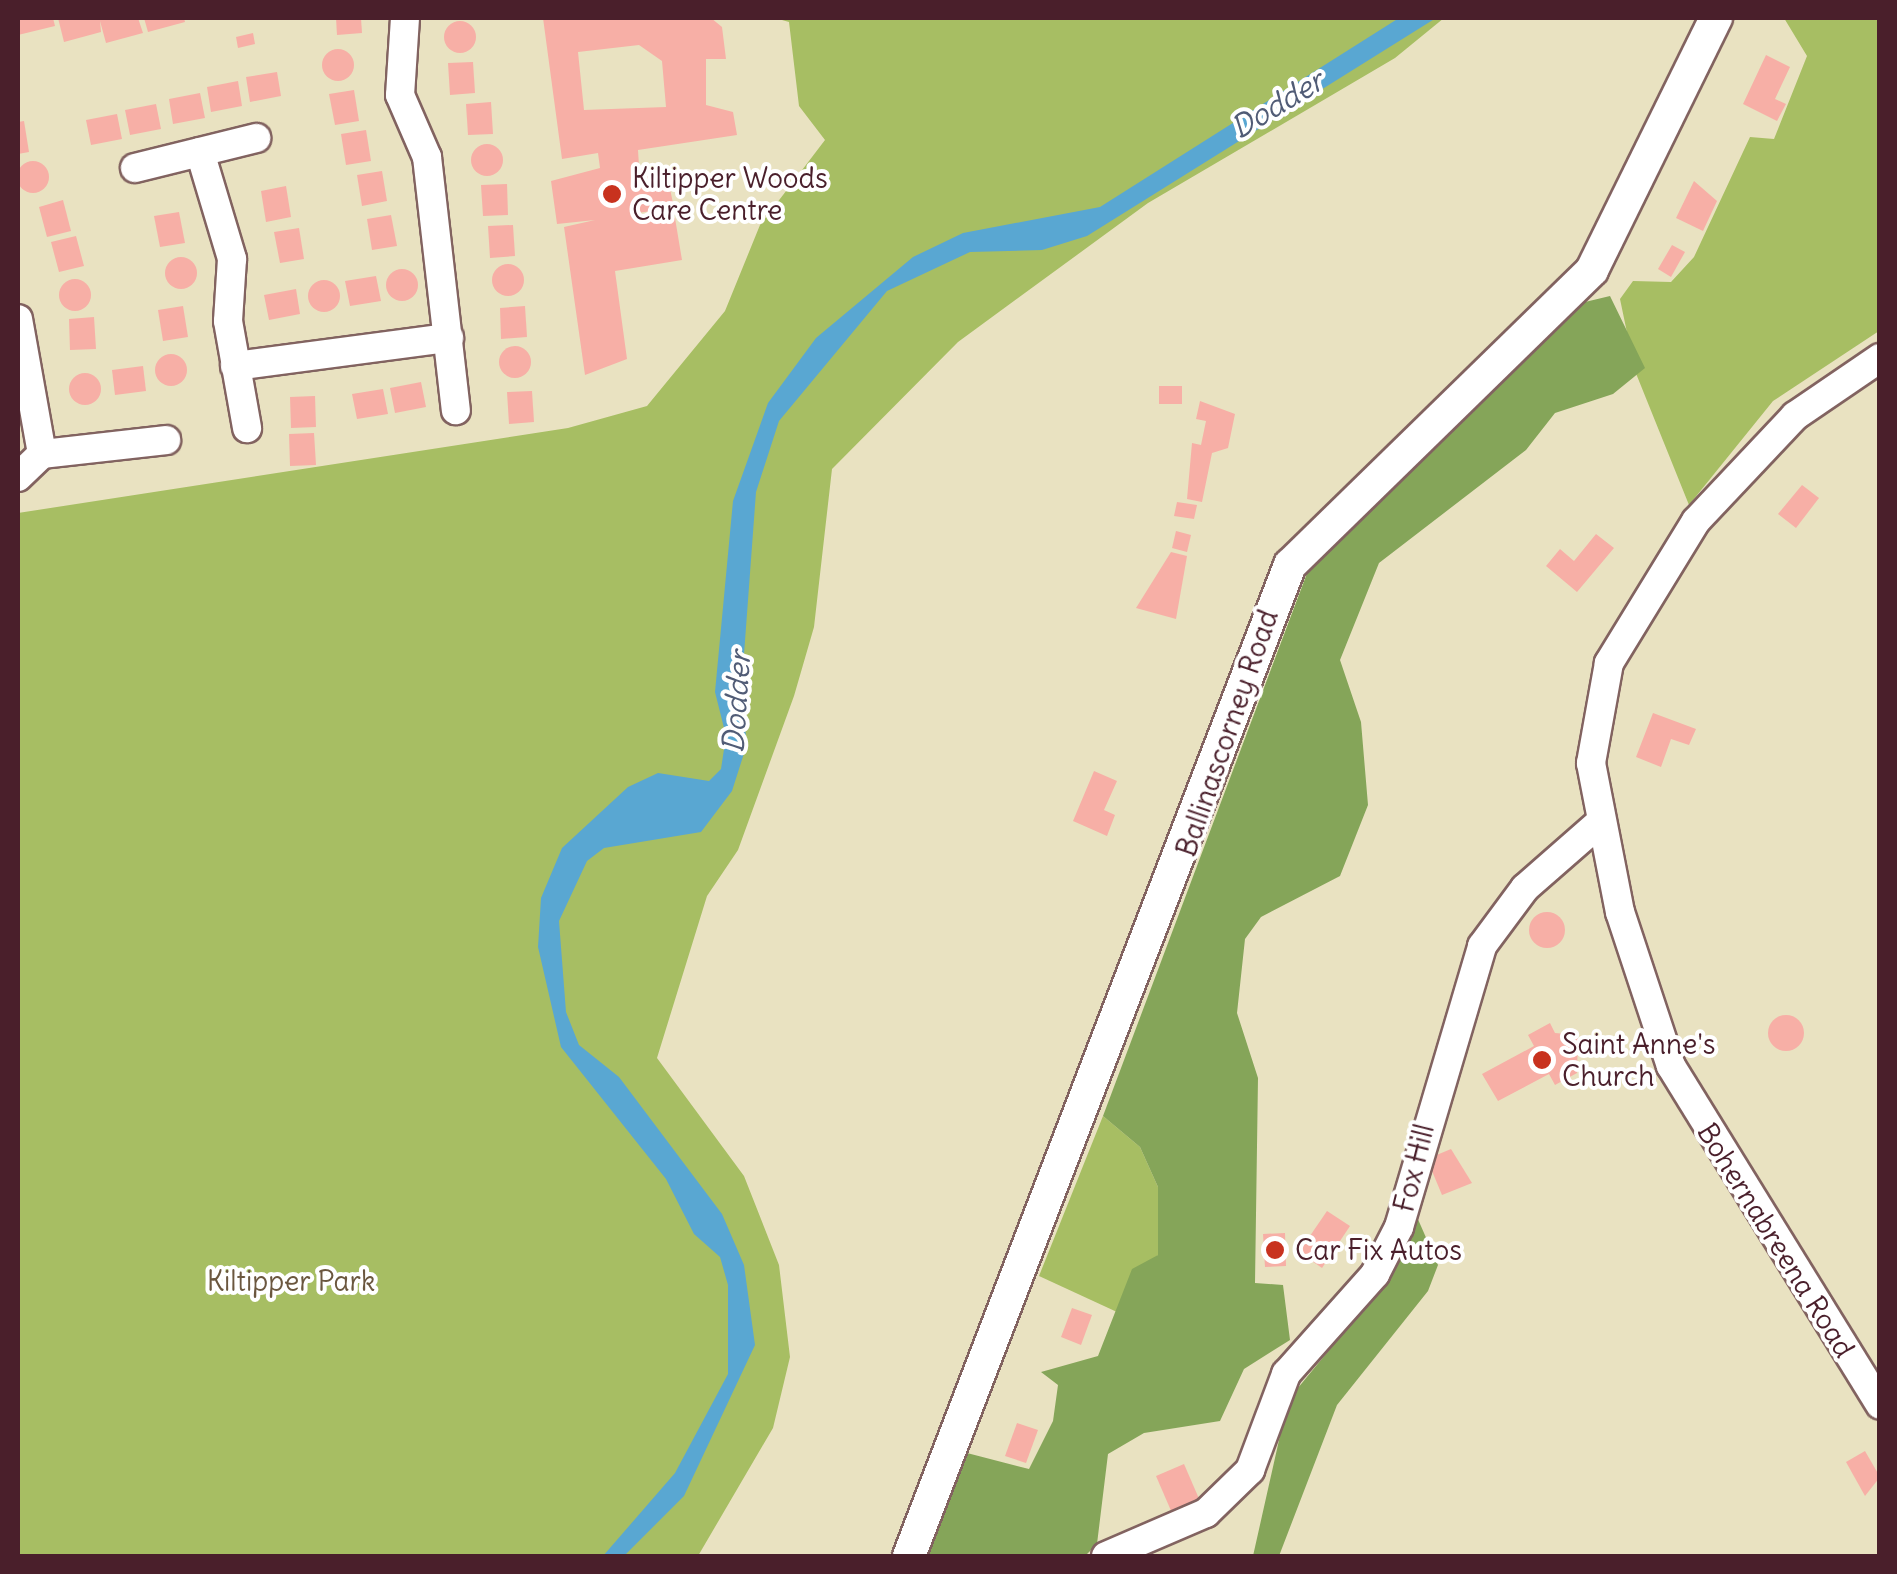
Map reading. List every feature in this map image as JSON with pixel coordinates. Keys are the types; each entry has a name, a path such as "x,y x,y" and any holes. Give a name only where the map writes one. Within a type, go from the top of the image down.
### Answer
{"main road":[{"name":"Ballinascorney Road","path":"909,1556 1290,565 1592,270 1716,18"}],"street":[{"path":"405,18 400,95 427,157 456,410"},
{"path":"135,168 256,138"},
{"path":"200,152 232,259 235,366 246,428"},
{"path":"18,318 42,454"},
{"path":"235,366 449,338"},
{"name":"Bohernabreena Road","path":"1880,358 1766,442 1641,599 1600,699 1591,763 1598,824 1671,1066 1880,1405"},
{"path":"18,477 42,454 166,440"},
{"name":"Fox Hill","path":"1106,1556 1206,1513 1250,1470 1286,1374 1375,1274 1399,1227 1482,946 1526,888 1598,824"}],"green space":[{"name":"Kiltipper Park","path":"775,18 1444,18 1395,58 1148,203 958,342 832,469 814,627 794,696 738,850 707,896 657,1058 744,1176 779,1265 790,1357 773,1428 698,1556 18,1556 18,513 568,428 647,406 725,311 760,225 825,140 799,106 789,22"},
{"path":"1784,18 1879,18 1879,331 1773,401 1689,505 1635,371 1620,299 1633,281 1671,282 1694,257 1750,137 1774,139 1807,56"},
{"path":"1610,296 1645,368 1613,394 1555,413 1526,450 1379,563 1340,660 1361,722 1368,805 1340,876 1261,917 1245,939 1237,1013 1258,1078 1255,1283 1283,1285 1290,1340 1244,1369 1220,1421 1144,1433 1108,1454 1097,1544 1085,1556 926,1556 967,1453 1029,1469 1053,1421 1058,1385 1041,1372 1098,1356 1132,1269 1158,1255 1158,1187 1140,1147 1103,1116 1312,560 1585,302"},
{"path":"1103,1116 1140,1147 1158,1187 1158,1255 1117,1312 1039,1276"},
{"path":"1417,1217 1438,1265 1428,1291 1337,1405 1279,1556 1253,1556 1288,1400 1391,1275"}],"water":[{"name":"Dodder","path":"1399,18 1436,18 1087,236 1042,250 970,252 887,291 779,421 756,492 741,695 747,744 732,791 701,832 604,848 587,861 559,921 566,1012 579,1045 619,1077 722,1214 744,1265 755,1345 684,1496 624,1556 603,1556 675,1473 728,1374 728,1285 720,1257 694,1234 666,1179 561,1047 538,947 541,898 562,848 628,787 658,773 709,781 721,769 726,736 715,692 733,501 768,403 816,338 913,257 963,233 1100,207"}],"building":[{"path":"18,18 53,18 55,26 18,35"},
{"path":"58,18 138,18 143,33 106,43 100,21 101,32 64,42"},
{"path":"144,18 184,18 185,22 148,32"},
{"path":"336,18 361,18 362,33 337,35"},
{"name":"Kiltipper Woods Care Centre","path":"543,18 711,18 722,27 726,59 706,59 706,105 733,112 737,135 638,150 639,166 668,179 674,208 637,213 638,223 675,218 682,260 615,271 627,359 585,375 564,227 595,220 557,224 551,181 600,168 598,153 562,159","holes":["639,45 662,61 666,107 584,110 578,52"]},
{"path":"460,21 471,26 476,37 471,48 460,53 449,48 444,37 449,26"},
{"path":"253,33 255,44 238,48 236,37"},
{"path":"338,49 349,54 354,65 349,76 338,81 327,76 322,65 327,54"},
{"path":"1766,55 1790,67 1775,99 1786,104 1777,121 1743,104"},
{"path":"473,62 475,93 450,95 448,63"},
{"path":"277,72 281,96 250,102 246,77"},
{"path":"238,81 242,106 211,112 207,87"},
{"path":"354,90 359,121 335,125 329,94"},
{"path":"200,93 205,118 173,124 169,99"},
{"path":"491,102 493,134 468,135 466,104"},
{"path":"156,104 161,129 130,135 125,110"},
{"path":"117,114 122,139 91,145 86,120"},
{"path":"24,121 29,152 18,154 18,122"},
{"path":"366,130 371,161 346,165 341,134"},
{"path":"487,144 498,149 503,160 498,171 487,176 476,171 471,160 476,149"},
{"path":"33,161 44,166 49,177 44,188 33,193 22,188 17,177 22,166"},
{"path":"382,171 387,201 362,206 357,175"},
{"path":"1694,181 1717,201 1703,231 1676,218"},
{"path":"507,184 508,215 483,216 481,185"},
{"path":"286,186 291,217 266,222 261,191"},
{"path":"63,200 71,231 47,237 39,207"},
{"path":"179,212 185,243 160,247 154,216"},
{"path":"391,215 397,246 372,250 367,219"},
{"path":"513,225 515,256 490,258 488,226"},
{"path":"299,228 304,259 280,263 274,232"},
{"path":"76,236 84,266 59,272 51,242"},
{"path":"1672,245 1685,252 1671,277 1658,269"},
{"path":"181,257 192,262 197,273 192,284 181,289 170,284 165,273 170,262"},
{"path":"508,264 519,269 524,280 519,291 508,296 497,291 492,280 497,269"},
{"path":"402,269 413,274 418,285 413,296 402,301 391,296 386,285 391,274"},
{"path":"376,276 381,301 350,306 345,281"},
{"path":"75,279 86,284 91,295 86,306 75,311 64,306 59,295 64,284"},
{"path":"324,280 335,285 340,296 335,307 324,312 313,307 308,296 313,285"},
{"path":"296,289 300,314 269,320 264,295"},
{"path":"183,306 188,337 163,341 158,310"},
{"path":"525,306 527,337 501,339 500,308"},
{"path":"94,317 96,349 70,350 69,319"},
{"path":"515,346 526,351 531,362 526,373 515,378 504,373 499,362 504,351"},
{"path":"171,354 182,359 187,370 182,381 171,386 160,381 155,370 160,359"},
{"path":"143,366 146,391 115,395 112,370"},
{"path":"85,373 96,378 101,389 96,400 85,405 74,400 69,389 74,378"},
{"path":"421,382 426,407 395,413 390,388"},
{"path":"1159,386 1182,386 1182,404 1159,404"},
{"path":"383,389 388,414 357,419 352,394"},
{"path":"532,391 534,422 509,424 507,392"},
{"path":"315,396 316,427 291,428 290,397"},
{"path":"1200,401 1235,414 1228,448 1212,453 1202,502 1187,499 1192,443 1201,445 1206,421 1196,419"},
{"path":"314,433 316,465 290,466 289,434"},
{"path":"1802,485 1819,498 1796,528 1778,514"},
{"path":"1177,502 1197,505 1194,519 1174,516"},
{"path":"1176,531 1191,535 1187,552 1172,548"},
{"path":"1596,534 1614,548 1577,592 1546,566 1560,549 1574,561"},
{"path":"1171,552 1187,556 1176,619 1136,608"},
{"path":"1653,713 1696,729 1689,745 1671,739 1661,767 1636,757"},
{"path":"1094,771 1117,781 1104,810 1115,815 1107,836 1073,821"},
{"path":"1547,912 1560,917 1565,930 1560,943 1547,948 1534,943 1529,930 1534,917"},
{"path":"1786,1015 1799,1020 1804,1033 1799,1046 1786,1051 1773,1046 1768,1033 1773,1020"},
{"name":"Saint Anne's Church","path":"1550,1023 1555,1033 1578,1035 1577,1073 1555,1085 1549,1074 1498,1101 1482,1074 1534,1046 1528,1035"},
{"path":"1451,1149 1472,1183 1442,1195 1427,1159"},
{"path":"1327,1211 1350,1226 1322,1268 1299,1252"},
{"name":"Car Fix Autos","path":"1285,1233 1286,1266 1265,1267 1263,1234"},
{"path":"1072,1308 1092,1315 1081,1345 1061,1337"},
{"path":"1017,1423 1038,1430 1026,1463 1005,1456"},
{"path":"1865,1451 1880,1477 1865,1496 1846,1462"},
{"path":"1184,1464 1200,1501 1172,1513 1156,1476"}],"place":[{"name":"Kiltipper Woods Care Centre","path":"612,194"},
{"name":"Saint Anne's Church","path":"1542,1060"},
{"name":"Car Fix Autos","path":"1275,1250"}]}
